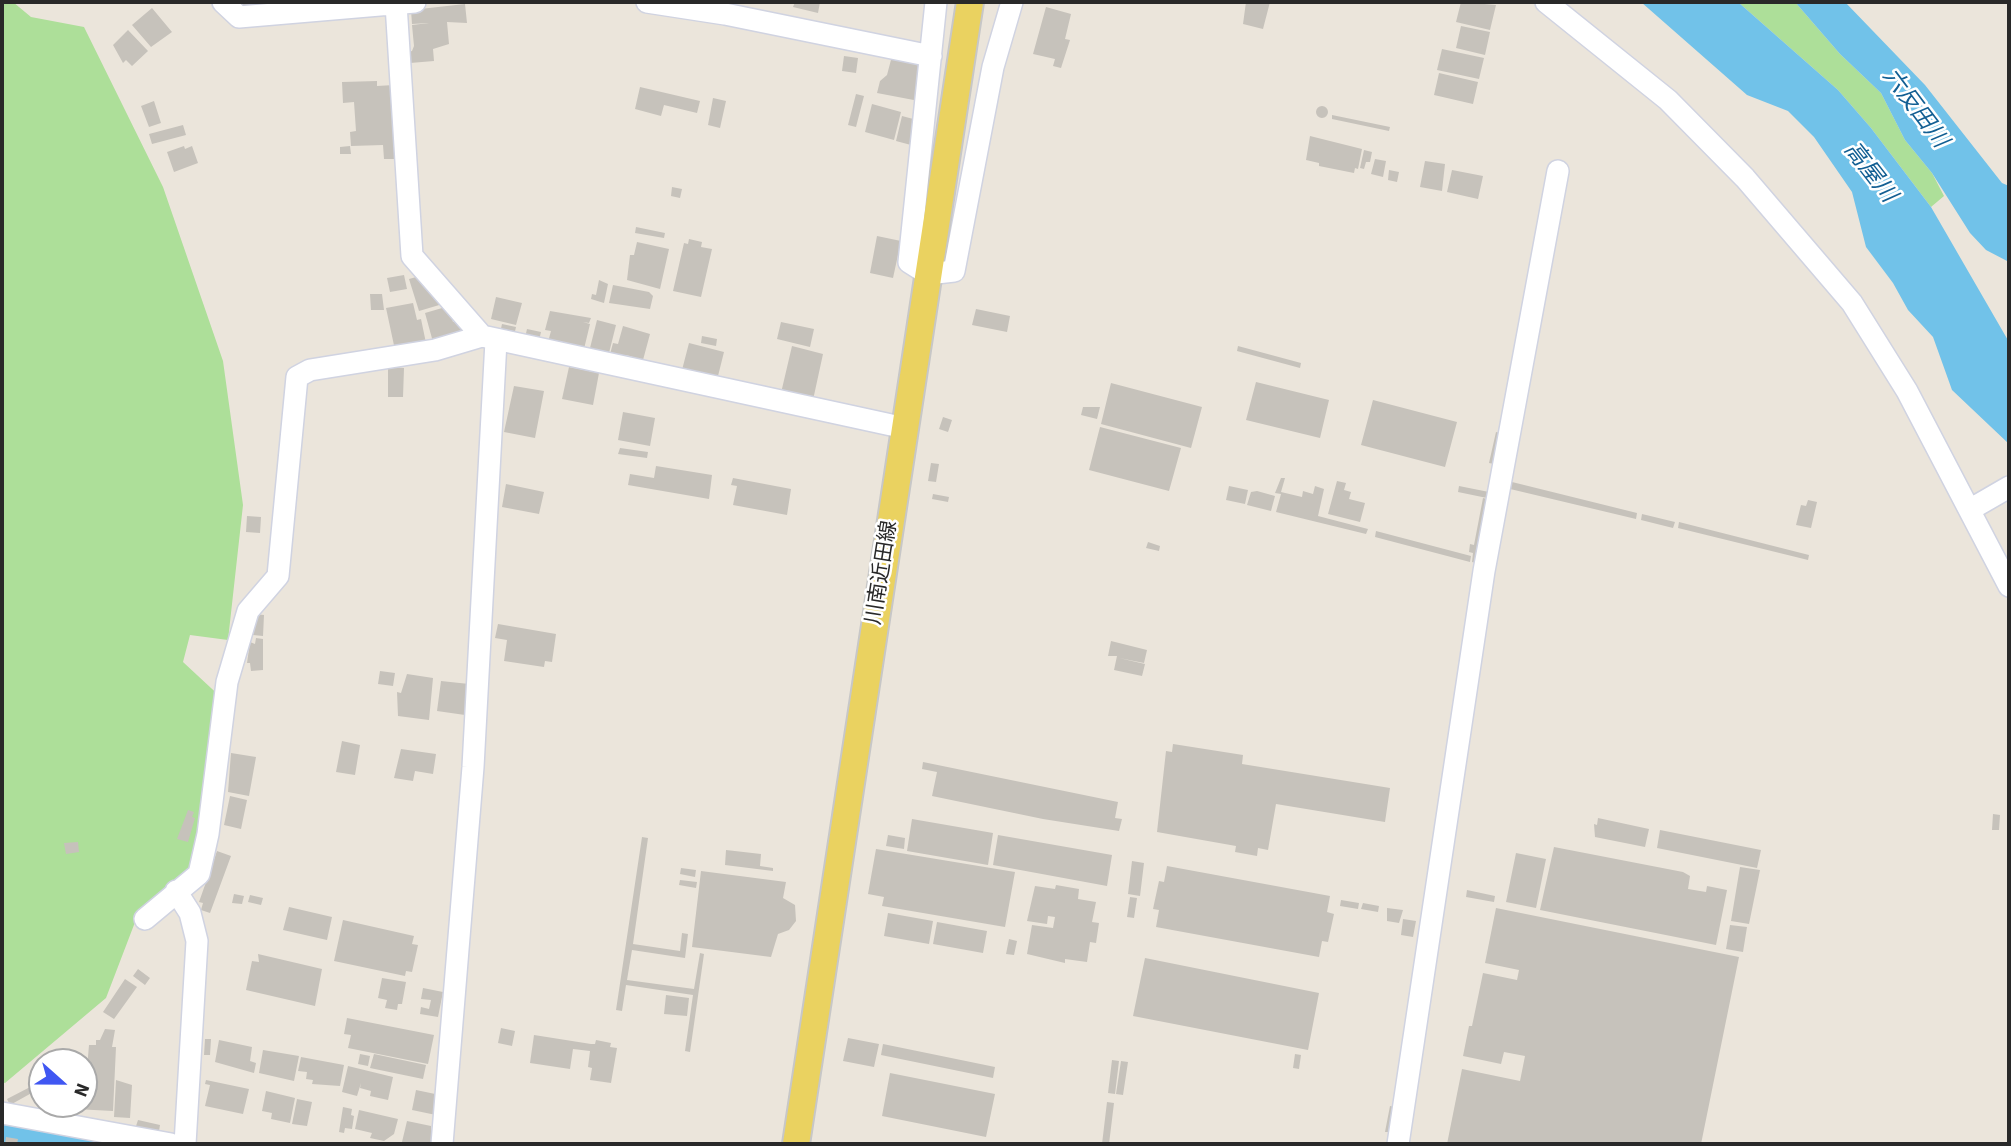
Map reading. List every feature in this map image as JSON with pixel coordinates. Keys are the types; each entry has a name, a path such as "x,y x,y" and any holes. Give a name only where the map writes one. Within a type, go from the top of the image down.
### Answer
{"main road":[{"name":"川南近田線","path":"796,1144 970,2"}],"street":[{"path":"223,2 239,16 406,3 412,256 489,339 473,767 442,1144"},
{"path":"647,2 724,14 931,56"},
{"path":"936,2 909,262 928,274 954,271 993,67 1012,2"},
{"path":"1546,2 1668,100 1745,178 1852,303 1977,505 2009,586"},
{"path":"1398,1144 1484,571 1558,171"},
{"path":"145,919 199,874 210,821 227,682 248,611 278,576 297,377 310,370 489,339 905,428"},
{"path":"1977,505 2009,487"},
{"path":"176,891 190,913 197,942 185,1144"},
{"path":"2,1112 171,1144"}],"green space":[{"path":"2,2 13,2 31,17 84,27 163,187 223,361 243,505 228,640 190,635 183,662 225,701 202,859 137,917 106,998 47,1048 28,1048 28,1064 5,1083 2,1082"},
{"path":"1738,2 1795,2 1840,54 1881,93 1905,140 1932,173 1944,196 1931,207 1871,128 1838,90"}],"water":[{"name":"高屋川","path":"1641,2 1738,2 1838,90 1871,128 1931,207 2009,342 2009,444 1952,390 1933,337 1908,310 1893,283 1866,247 1852,192 1814,137 1788,111 1747,95"},
{"name":"六反田川","path":"1795,2 1845,2 1925,85 2002,183 2009,186 2009,262 1986,250 1970,233 1932,173 1905,140 1881,93 1840,54"}],"building":[{"path":"240,2 272,2 272,5 240,6"},
{"path":"795,2 820,2 818,13 793,7"},
{"path":"1246,2 1270,2 1263,29 1243,24"},
{"path":"1461,2 1496,5 1490,30 1456,22"},
{"path":"465,4 467,23 447,22 449,44 433,49 434,61 410,63 408,52 412,51 414,46 412,25 429,23 412,24 411,10"},
{"path":"1046,7 1071,14 1065,39 1070,40 1061,68 1053,66 1055,59 1033,54"},
{"path":"152,8 172,32 151,47 132,25"},
{"path":"1461,26 1490,32 1485,55 1456,48"},
{"path":"128,30 148,51 132,66 126,60 123,63 113,45"},
{"path":"1442,49 1484,58 1479,79 1437,70"},
{"path":"844,56 858,58 856,73 842,71"},
{"path":"892,56 920,62 917,76 921,78 919,101 877,93 880,81 887,75"},
{"path":"1439,73 1478,82 1473,104 1434,95"},
{"path":"377,81 377,86 394,85 399,159 384,159 383,145 351,146 350,132 356,131 354,102 343,103 342,82"},
{"path":"640,87 700,101 697,113 664,105 661,116 635,109"},
{"path":"856,94 864,96 856,127 848,125"},
{"path":"713,98 726,101 720,128 708,125"},
{"path":"154,101 161,123 149,127 141,106"},
{"path":"872,104 901,112 894,140 865,132"},
{"path":"1322,106 1328,112 1322,118 1316,112"},
{"path":"1332,115 1390,127 1389,131 1332,119"},
{"path":"902,116 917,120 911,145 896,141"},
{"path":"183,125 186,135 152,144 149,134"},
{"path":"1310,136 1362,149 1358,169 1355,168 1354,173 1319,166 1319,163 1306,160"},
{"path":"184,146 185,149 192,146 198,163 174,172 167,152"},
{"path":"350,146 351,154 340,154 340,147"},
{"path":"1364,150 1372,152 1370,162 1366,162 1364,169 1360,168"},
{"path":"1375,159 1386,161 1383,177 1371,174"},
{"path":"1425,161 1445,164 1442,191 1420,187"},
{"path":"1389,170 1399,172 1397,182 1388,180"},
{"path":"1452,170 1483,176 1478,199 1447,192"},
{"path":"672,187 682,189 680,198 671,196"},
{"path":"636,227 665,233 664,238 635,233"},
{"path":"877,236 901,241 893,278 870,273"},
{"path":"689,239 702,242 701,247 712,249 701,297 673,291 684,243 688,244"},
{"path":"637,242 669,249 660,289 627,280 630,255 634,255"},
{"path":"404,275 407,289 390,292 387,278"},
{"path":"420,276 446,303 419,311 409,279"},
{"path":"599,280 608,284 604,303 591,299 592,294 596,295"},
{"path":"613,285 649,292 653,296 650,309 609,303"},
{"path":"370,294 382,294 384,310 371,310"},
{"path":"496,297 522,303 516,325 491,319"},
{"path":"413,303 417,320 421,319 426,343 395,350 386,308"},
{"path":"449,306 453,322 459,321 463,334 433,342 425,313"},
{"path":"976,309 1010,316 1007,332 972,325"},
{"path":"550,311 591,318 589,323 583,322 590,324 583,353 548,342 551,331 545,330"},
{"path":"597,320 616,325 608,357 589,352"},
{"path":"781,322 814,329 810,347 777,339"},
{"path":"502,324 516,327 513,340 499,337"},
{"path":"623,326 650,334 643,360 626,355 624,362 609,358 613,343 618,344"},
{"path":"527,329 541,332 538,345 524,342"},
{"path":"702,336 717,339 716,346 701,343"},
{"path":"689,343 724,352 717,380 682,370"},
{"path":"792,346 823,354 813,400 781,393"},
{"path":"1238,346 1301,363 1300,368 1237,351"},
{"path":"388,367 404,368 403,397 388,397"},
{"path":"569,367 599,373 593,405 562,399"},
{"path":"1256,382 1329,400 1320,438 1246,420"},
{"path":"1111,383 1202,407 1191,448 1101,424"},
{"path":"514,386 544,391 535,438 504,432"},
{"path":"1373,400 1457,422 1445,467 1361,445"},
{"path":"1083,407 1100,407 1097,419 1081,415"},
{"path":"623,412 655,418 650,446 618,440"},
{"path":"943,417 952,420 948,432 939,429"},
{"path":"1100,427 1181,448 1169,491 1089,470"},
{"path":"1496,432 1500,433 1494,464 1489,463"},
{"path":"620,448 648,452 647,458 618,454"},
{"path":"931,463 939,464 936,482 928,481"},
{"path":"656,466 712,475 709,499 628,485 630,474 654,478"},
{"path":"733,478 791,489 787,515 733,505 737,486 731,485"},
{"path":"1281,478 1285,478 1281,492 1302,497 1303,491 1313,494 1315,486 1324,489 1318,516 1368,529 1366,534 1276,512 1281,494 1275,493"},
{"path":"1337,481 1346,483 1344,490 1351,492 1349,499 1365,503 1360,522 1328,514"},
{"path":"1508,481 1637,513 1636,519 1506,488"},
{"path":"506,484 544,492 539,514 502,507"},
{"path":"1229,486 1248,490 1245,504 1226,500"},
{"path":"1459,486 1489,492 1487,498 1458,492"},
{"path":"1251,492 1275,496 1271,511 1247,505"},
{"path":"933,494 949,497 948,502 932,499"},
{"path":"1483,498 1487,499 1476,563 1472,562 1473,553 1469,552 1470,544 1474,545"},
{"path":"1808,500 1817,502 1811,528 1796,525 1801,505 1806,506"},
{"path":"1642,514 1675,522 1673,528 1641,520"},
{"path":"247,516 261,517 260,533 246,532"},
{"path":"1679,522 1809,555 1808,560 1678,528"},
{"path":"1376,531 1471,556 1470,562 1375,537"},
{"path":"1148,542 1160,546 1159,551 1146,548"},
{"path":"254,614 264,615 263,636 253,635"},
{"path":"498,624 556,634 552,662 545,661 544,667 504,661 507,640 495,638"},
{"path":"256,638 263,639 263,670 251,671 250,663 247,663 250,642 255,644"},
{"path":"1111,641 1147,650 1144,663 1119,658 1145,664 1142,676 1114,670 1117,656 1108,656"},
{"path":"380,671 395,673 393,686 378,684"},
{"path":"407,674 433,678 429,720 398,716 397,692 401,693"},
{"path":"441,681 469,684 465,715 437,711"},
{"path":"342,741 360,745 355,775 336,772"},
{"path":"1173,744 1243,755 1242,764 1390,788 1385,822 1276,804 1268,850 1258,848 1257,856 1235,852 1236,846 1157,832 1166,751 1172,752"},
{"path":"401,749 436,754 433,774 415,771 413,781 394,778"},
{"path":"231,753 256,757 249,796 228,792"},
{"path":"923,762 1118,802 1115,818 1122,819 1119,831 1043,819 932,796 937,772 922,769"},
{"path":"230,796 247,800 241,829 224,825"},
{"path":"188,810 194,812 192,817 195,818 188,842 177,839"},
{"path":"1993,814 2000,815 1999,830 1992,830"},
{"path":"1598,818 1649,829 1645,847 1595,837 1594,824 1597,825"},
{"path":"912,819 993,833 988,865 907,851"},
{"path":"1660,830 1761,850 1757,868 1657,848"},
{"path":"888,835 905,838 904,849 886,846"},
{"path":"998,835 1112,855 1107,886 993,865"},
{"path":"642,837 648,838 633,944 680,951 682,933 688,934 685,958 632,950 627,980 694,989 700,953 704,954 690,1052 685,1051 693,995 626,985 622,1011 616,1010"},
{"path":"78,842 79,852 66,854 64,843"},
{"path":"1554,847 1683,872 1690,876 1688,889 1706,892 1707,886 1727,890 1716,945 1540,910"},
{"path":"876,849 1015,872 1005,927 882,906 884,897 868,894"},
{"path":"726,850 761,854 760,866 773,868 773,871 725,865"},
{"path":"217,851 231,856 210,913 201,910 203,903 199,902"},
{"path":"1516,853 1546,859 1536,908 1506,902"},
{"path":"1132,861 1144,863 1140,896 1128,894"},
{"path":"1167,866 1330,896 1327,912 1334,914 1328,942 1322,941 1319,957 1156,927 1159,910 1153,909 1159,881 1164,882"},
{"path":"1740,867 1760,870 1749,924 1731,921"},
{"path":"681,868 696,870 695,877 680,874"},
{"path":"701,871 786,882 783,898 795,905 796,921 789,930 778,934 771,957 692,947"},
{"path":"680,880 697,882 696,888 679,885"},
{"path":"1056,885 1079,889 1078,899 1096,902 1092,922 1099,923 1096,943 1090,942 1087,962 1065,959 1065,963 1027,954 1032,925 1053,928 1055,917 1048,916 1047,924 1027,921 1035,886 1055,889"},
{"path":"1467,890 1495,896 1494,902 1466,897"},
{"path":"234,894 244,896 242,904 232,903"},
{"path":"250,895 263,898 261,905 248,902"},
{"path":"1130,897 1137,898 1134,918 1127,917"},
{"path":"1341,900 1359,903 1358,909 1340,906"},
{"path":"1363,903 1379,906 1378,912 1361,909"},
{"path":"289,907 332,917 327,940 283,930"},
{"path":"1387,908 1403,910 1399,923 1387,921"},
{"path":"1496,908 1739,957 1701,1144 1447,1144 1462,1069 1520,1081 1525,1056 1504,1052 1501,1064 1463,1056 1483,973 1517,980 1519,970 1485,963"},
{"path":"888,913 933,921 929,944 884,936"},
{"path":"1403,919 1416,921 1413,937 1401,935"},
{"path":"343,920 414,936 412,944 418,945 412,972 406,971 405,976 334,961"},
{"path":"937,922 987,931 983,953 933,944"},
{"path":"1730,925 1747,927 1743,952 1726,949"},
{"path":"1009,939 1017,941 1014,955 1006,954"},
{"path":"258,954 322,969 315,1006 246,990 252,961 259,962"},
{"path":"1145,958 1319,993 1308,1050 1133,1016"},
{"path":"138,969 150,978 145,985 133,976"},
{"path":"382,978 406,982 402,1004 398,1004 397,1010 385,1008 387,1000 378,998"},
{"path":"125,979 137,987 114,1019 103,1012"},
{"path":"423,988 443,992 438,1017 420,1014 421,1007 429,1009 431,1000 421,999"},
{"path":"666,995 689,998 687,1016 664,1014"},
{"path":"347,1018 434,1035 428,1064 348,1048 351,1035 344,1034"},
{"path":"501,1028 515,1031 512,1046 498,1043"},
{"path":"105,1029 115,1030 112,1047 116,1047 113,1111 98,1110 98,1048 89,1048 89,1045 96,1045 96,1040 100,1040"},
{"path":"534,1035 591,1044 595,1044 596,1040 611,1043 610,1047 617,1048 611,1083 590,1080 590,1051 573,1049 570,1069 530,1063"},
{"path":"848,1038 879,1044 874,1067 843,1061"},
{"path":"205,1039 211,1039 210,1055 204,1055"},
{"path":"219,1040 252,1047 250,1061 256,1063 254,1073 215,1062"},
{"path":"883,1044 995,1067 993,1078 881,1055"},
{"path":"263,1050 299,1056 294,1081 259,1073"},
{"path":"360,1054 370,1056 368,1066 358,1064"},
{"path":"374,1054 426,1065 423,1079 370,1068"},
{"path":"1295,1054 1301,1055 1299,1069 1293,1068"},
{"path":"301,1057 344,1065 340,1086 312,1084 313,1080 306,1079 307,1072 298,1071"},
{"path":"1112,1060 1119,1061 1115,1094 1108,1093"},
{"path":"1121,1061 1128,1062 1123,1095 1116,1094"},
{"path":"348,1066 393,1077 388,1100 370,1096 371,1091 360,1088 361,1083 357,1096 342,1092"},
{"path":"890,1073 995,1094 986,1137 882,1116"},
{"path":"116,1080 132,1085 130,1118 114,1117"},
{"path":"206,1080 249,1089 243,1114 205,1106 210,1085 205,1084"},
{"path":"28,1088 28,1095 10,1105 7,1099"},
{"path":"416,1090 440,1095 436,1115 412,1110"},
{"path":"266,1091 295,1098 290,1123 271,1119 272,1113 262,1111"},
{"path":"297,1099 312,1102 307,1126 292,1124"},
{"path":"1107,1102 1114,1103 1109,1144 1102,1144"},
{"path":"1390,1106 1395,1107 1390,1132 1385,1132"},
{"path":"343,1107 352,1109 351,1115 354,1116 352,1129 345,1128 344,1133 339,1132"},
{"path":"359,1110 398,1119 394,1134 384,1141 370,1138 372,1133 355,1129"},
{"path":"138,1120 160,1125 159,1131 136,1126"},
{"path":"407,1121 431,1126 431,1144 402,1142"},
{"path":"6,1137 18,1139 17,1144 5,1144"}],"waterway":[{"path":"2,1128 43,1131 110,1144"}]}
